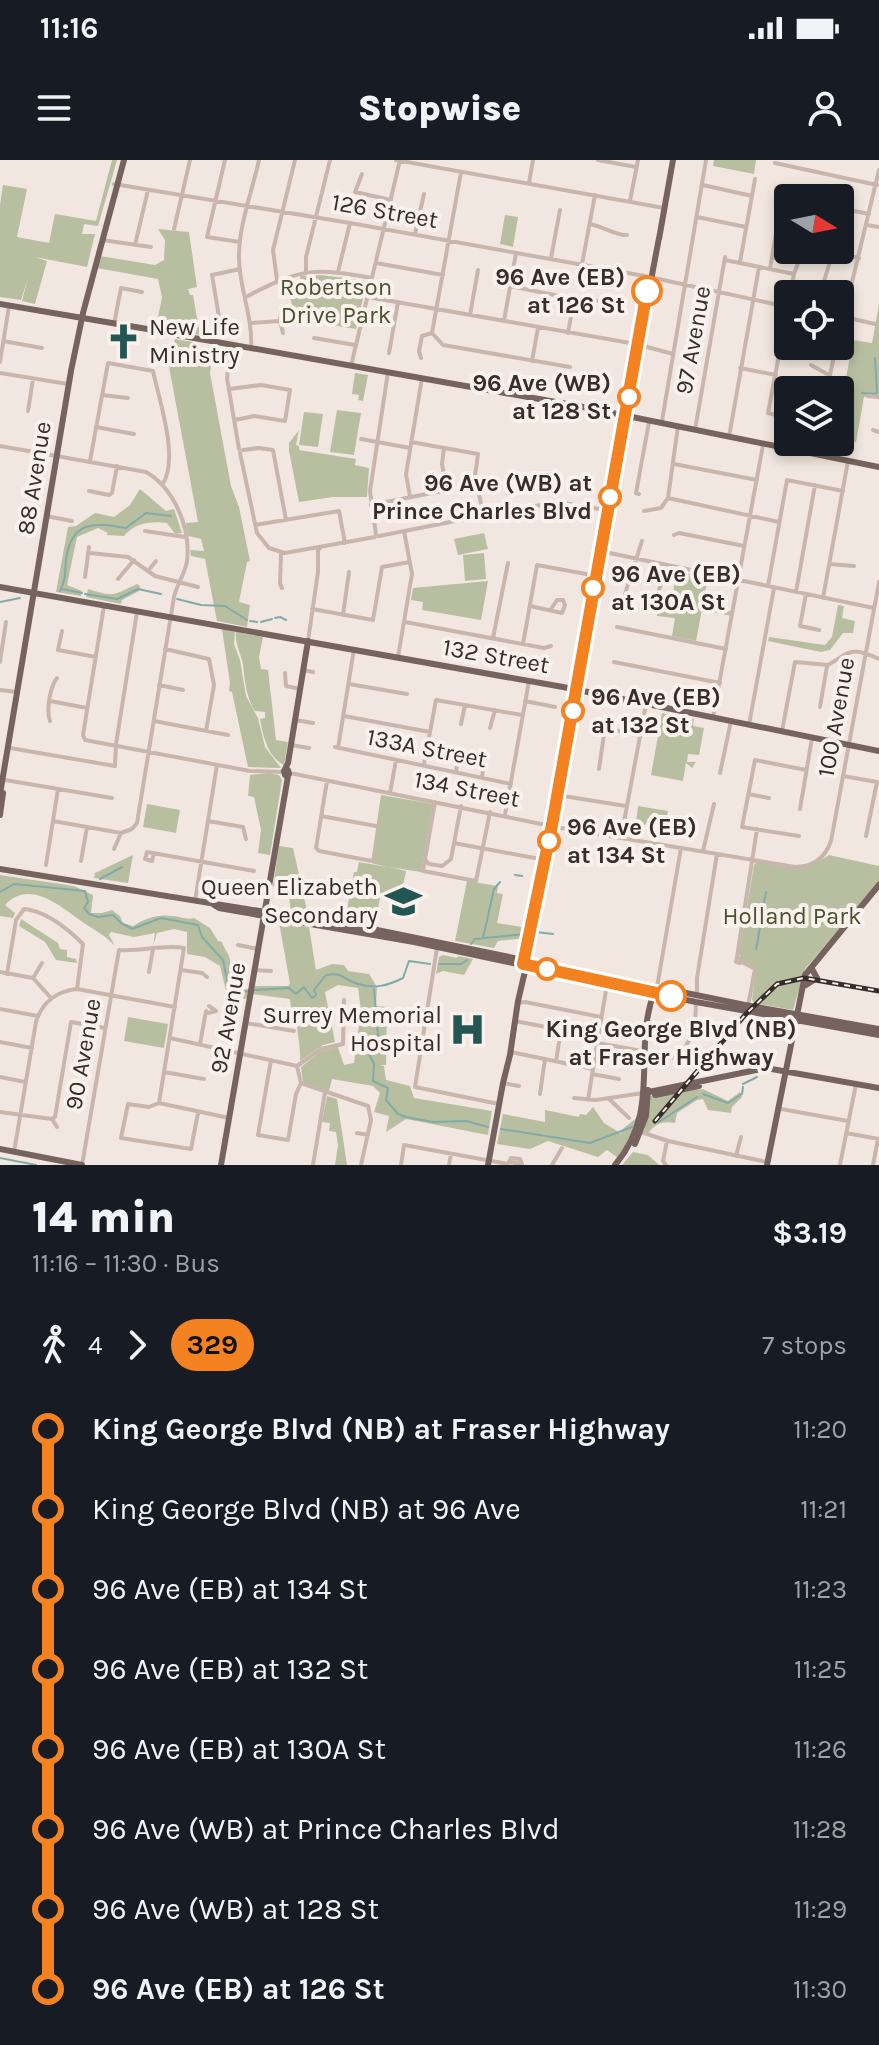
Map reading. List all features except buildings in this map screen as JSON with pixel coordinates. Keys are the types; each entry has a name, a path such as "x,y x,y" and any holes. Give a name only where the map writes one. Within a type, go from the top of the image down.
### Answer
{"main road":[{"name":"88 Avenue","path":"81,318 122,160"},
{"path":"488,1163 673,160"},
{"name":"88 Avenue","path":"0,815 3,779 68,384 81,318 116,184"},
{"path":"0,304 588,407 774,447"},
{"path":"628,415 678,426"},
{"path":"820,456 879,467"},
{"name":"132 Street","path":"0,587 577,689 879,751"},
{"name":"92 Avenue","path":"221,1165 308,641"},
{"name":"88 Avenue","path":"0,794 18,692"},
{"path":"0,869 438,944 697,1000 873,1031"},
{"path":"769,1164 807,971 852,922 879,885"},
{"path":"797,1017 806,985 817,978 812,969 879,891"},
{"path":"255,912 266,902 274,916"},
{"path":"255,912 261,928 274,916"},
{"path":"438,944 656,991"},
{"path":"644,990 652,1003"},
{"path":"617,1165 641,1132 647,1093 652,1003 656,991"},
{"path":"648,1054 656,991"},
{"path":"647,1093 761,1069 879,1088"},
{"path":"769,1164 786,1072"},
{"path":"617,1165 636,1133 647,1093"},
{"path":"0,1151 82,1165"},
{"path":"0,1151 69,1165"}],"street":[{"path":"174,229 190,160"},
{"path":"225,160 207,237 240,242"},
{"path":"251,348 251,323 240,269 240,242 259,160"},
{"path":"277,280 273,256 295,160"},
{"path":"306,271 306,257 330,160"},
{"path":"351,366 399,160 664,208"},
{"path":"529,183 533,160"},
{"path":"598,160 636,167"},
{"path":"630,202 638,160"},
{"path":"662,421 706,160"},
{"path":"775,163 878,185"},
{"path":"807,170 808,163"},
{"path":"854,280 879,170"},
{"path":"432,333 461,172"},
{"path":"362,174 355,192 391,200"},
{"name":"97 Avenue","path":"695,430 725,258 740,262 755,179"},
{"name":"126 Street","path":"116,184 551,258 774,304"},
{"path":"703,185 752,196"},
{"path":"135,245 148,190"},
{"path":"415,234 424,194"},
{"path":"582,264 595,195"},
{"path":"551,258 560,210"},
{"path":"854,211 869,214"},
{"path":"697,217 746,228"},
{"path":"338,272 350,223"},
{"path":"590,224 627,235"},
{"path":"867,225 879,227"},
{"path":"102,240 151,247"},
{"path":"770,269 774,248"},
{"path":"504,321 516,252"},
{"path":"824,280 832,255 837,253 860,258"},
{"path":"740,262 794,274"},
{"path":"376,263 443,275"},
{"path":"793,280 798,264"},
{"path":"729,437 759,267"},
{"path":"220,323 211,274 240,269"},
{"path":"470,315 478,270"},
{"path":"246,297 277,280 306,271 372,278"},
{"path":"510,286 574,299 614,302 614,312"},
{"path":"114,324 121,288 142,292"},
{"path":"368,297 673,354"},
{"path":"568,333 574,299"},
{"path":"389,353 398,302"},
{"path":"0,362 9,306"},
{"path":"281,312 283,333"},
{"path":"854,319 875,324"},
{"path":"251,323 280,321"},
{"path":"532,361 538,328"},
{"path":"421,358 422,336 432,333"},
{"path":"432,333 443,345 570,367"},
{"path":"314,338 356,345"},
{"path":"3,341 42,348"},
{"path":"231,345 227,378 255,525 265,544 281,553 316,550 377,535 557,502 610,511"},
{"path":"774,414 768,413 779,360"},
{"path":"811,365 830,375 833,360"},
{"path":"90,461 108,363 153,371 170,459 169,471 162,485"},
{"path":"740,368 776,375"},
{"path":"377,535 371,505 371,484 388,372"},
{"path":"0,373 68,384"},
{"path":"410,497 406,474 422,378"},
{"path":"28,411 33,379"},
{"path":"229,389 253,385 290,390 285,421 254,416 235,420"},
{"path":"102,395 128,398"},
{"path":"868,396 879,397"},
{"path":"639,494 636,493 649,422"},
{"path":"644,511 661,508 668,498 678,426"},
{"path":"96,427 134,434"},
{"path":"361,439 478,454 475,476 483,514"},
{"path":"713,717 763,445"},
{"path":"0,446 146,472 162,485 177,506 185,537 187,562 170,616 135,827 121,833 53,821"},
{"path":"241,451 259,448 273,450 286,520"},
{"path":"371,505 447,490 442,464 444,448"},
{"path":"823,598 848,461"},
{"path":"674,464 757,480"},
{"path":"89,491 113,494 117,466"},
{"path":"768,586 787,480 843,491"},
{"path":"796,592 815,485"},
{"path":"668,498 779,522"},
{"path":"255,525 339,511 345,543"},
{"path":"46,516 72,521"},
{"path":"145,531 185,537"},
{"path":"398,657 412,585 404,531"},
{"path":"674,535 679,533 744,546"},
{"path":"625,594 642,541"},
{"path":"85,577 89,547"},
{"name":"92 Avenue","path":"308,641 318,572 316,550"},
{"path":"602,552 874,608"},
{"path":"90,553 120,554 155,576 198,587"},
{"path":"281,553 282,588"},
{"path":"118,579 134,560"},
{"path":"148,571 156,561"},
{"path":"312,609 373,620 382,567 410,562"},
{"path":"493,638 508,563"},
{"path":"830,564 854,566"},
{"path":"523,644 537,565 597,576"},
{"path":"654,601 665,565"},
{"path":"343,615 349,572"},
{"name":"100 Avenue","path":"824,855 831,841 879,582"},
{"path":"749,725 774,588"},
{"path":"806,594 800,626 819,630"},
{"path":"50,701 87,708 104,604"},
{"path":"530,606 551,609"},
{"path":"708,609 732,614"},
{"path":"10,748 115,766 137,610"},
{"path":"0,662 6,622"},
{"path":"405,622 544,648 551,646"},
{"path":"617,627 726,649"},
{"path":"62,631 58,650 96,657"},
{"path":"165,649 209,659 214,685 206,731"},
{"path":"354,649 344,716 430,732"},
{"path":"782,731 795,662 828,665 849,651 866,652 879,659"},
{"path":"614,662 720,683"},
{"path":"820,707 828,665"},
{"path":"303,670 313,672"},
{"path":"285,673 286,686 309,697"},
{"path":"50,721 48,715 53,682 57,678"},
{"path":"505,815 529,681"},
{"path":"349,684 407,694"},
{"path":"159,685 183,690"},
{"path":"0,690 18,692"},
{"path":"424,765 436,700 522,715"},
{"path":"525,701 555,707"},
{"path":"621,838 646,704"},
{"path":"461,724 465,705"},
{"name":"134 Street","path":"87,708 84,738 89,742 250,771 287,772 552,825 752,860 798,867 811,864 824,855"},
{"path":"490,728 495,710"},
{"name":"133A Street","path":"344,716 336,748 511,784"},
{"path":"295,720 313,723"},
{"path":"154,721 228,735"},
{"path":"720,773 731,721"},
{"path":"599,769 605,728 640,736"},
{"path":"800,809 812,738"},
{"path":"291,745 309,748"},
{"path":"456,772 459,751"},
{"path":"482,777 485,757"},
{"path":"390,793 396,760"},
{"path":"799,836 742,827 755,760 806,770"},
{"path":"195,902 217,765"},
{"path":"843,776 878,782 866,836"},
{"path":"3,779 112,798"},
{"path":"327,781 316,848 372,861 377,859"},
{"path":"46,865 58,789"},
{"path":"748,794 769,798"},
{"path":"557,795 627,806"},
{"path":"435,801 423,871 476,881 490,812"},
{"path":"703,851 714,804"},
{"path":"441,874 442,866 451,859 461,806"},
{"path":"871,812 879,814"},
{"path":"321,816 376,826"},
{"path":"208,821 243,827 246,839"},
{"path":"81,861 87,827"},
{"path":"748,1009 755,970 753,965 740,959 757,829"},
{"path":"114,849 121,833"},
{"path":"454,843 545,860"},
{"path":"656,991 681,848"},
{"path":"154,853 254,871"},
{"path":"648,1054 670,1056 684,1053 695,1028 697,978 717,854"},
{"path":"425,860 429,864 442,866"},
{"path":"7,974 16,920 24,909 30,909 55,921 83,944 77,989"},
{"path":"438,944 415,1087 499,1104"},
{"path":"238,945 258,949"},
{"path":"149,972 153,949 184,948 159,1103"},
{"name":"90 Avenue","path":"82,1165 119,950 153,949"},
{"path":"33,978 42,963"},
{"path":"181,970 202,973 207,977"},
{"path":"254,970 271,971"},
{"path":"0,972 33,978 51,998"},
{"path":"588,1100 607,982"},
{"path":"14,1152 38,1016 51,998 77,989 175,1007"},
{"path":"170,1038 297,1066 321,1049 343,1044 346,1027 344,1000"},
{"path":"520,1001 601,1017"},
{"path":"0,1009 38,1016"},
{"path":"200,1044 206,1011"},
{"path":"515,1021 637,1050"},
{"path":"52,1119 55,1117 71,1022 105,1028"},
{"path":"246,1023 294,1031"},
{"path":"556,1061 561,1030"},
{"path":"0,1042 32,1048"},
{"path":"509,1051 619,1079"},
{"path":"684,1053 695,1064"},
{"path":"540,1094 545,1059"},
{"path":"271,1060 258,1135 288,1140 296,1094 301,1083 297,1066"},
{"path":"164,1072 204,1079"},
{"path":"0,1077 26,1082"},
{"path":"505,1080 519,1086"},
{"path":"301,1083 361,1103 370,1109 361,1165"},
{"path":"840,1165 856,1084"},
{"path":"313,1165 325,1092"},
{"path":"574,1098 588,1100 647,1093"},
{"path":"608,1098 629,1118"},
{"path":"198,1113 191,1149 121,1138 128,1104 149,1107 159,1103 229,1118"},
{"path":"781,1109 848,1121"},
{"path":"0,1112 52,1119"},
{"path":"52,1119 57,1127"},
{"path":"641,1132 667,1141 769,1164"},
{"path":"357,1133 368,1135"},
{"path":"846,1133 878,1139 873,1165"},
{"path":"736,1156 741,1137"},
{"path":"666,1165 663,1161 667,1141"},
{"path":"401,1165 404,1145 488,1163 508,1163"},
{"path":"552,1165 562,1148"},
{"path":"449,1165 451,1154"}],"green space":[{"path":"112,160 117,160 98,226 84,224 82,234 95,234 87,267 35,257 47,261 35,304 22,301 28,278 21,300 0,297 0,205 3,185 27,189 17,237 49,243 55,214 96,221"},
{"path":"714,160 756,160 754,174 713,166"},
{"path":"505,215 518,217 513,247 500,244"},
{"path":"158,229 189,232 197,287 188,289 193,295 200,335 156,327 162,297 158,279 97,268 100,256 155,265 164,260 165,240"},
{"name":"Robertson Drive Park","path":"321,275 367,281 356,329 314,322 298,327 289,294 302,289 300,276"},
{"path":"879,304 879,396 864,397 856,442 854,376 846,376 849,360 854,360 854,340 872,343"},
{"path":"175,339 198,343 196,356 203,358 203,365 211,366 231,486 239,507 250,561 247,562 239,602 250,605 247,627 217,621 205,559 191,556 190,550 204,551 201,539 188,536 186,523 198,522 167,356 172,353"},
{"path":"355,373 368,375 363,401 358,400 359,395 352,394"},
{"path":"337,410 361,413 354,455 330,452"},
{"path":"304,412 323,414 318,447 299,445"},
{"path":"299,430 296,445 299,450 356,459 355,465 369,468 367,497 333,497 299,502 289,443"},
{"path":"140,489 166,511 174,509 182,533 175,534 167,523 155,522 138,526 124,536 106,535 108,533 98,528 77,537 67,585 82,591 81,596 56,592 68,527 76,526 95,513 114,517 130,505"},
{"path":"484,533 488,549 458,555 454,539"},
{"path":"484,553 486,579 465,581 463,555"},
{"path":"677,571 708,577 696,641 672,636 675,618 657,616 670,608"},
{"path":"488,581 481,620 422,610 423,602 411,600 413,588"},
{"path":"137,584 139,591 122,600 121,604 86,597 88,589 113,594"},
{"path":"838,605 844,606 842,618 855,621 853,633 843,633 830,650 821,652 768,641 769,637 825,645 832,637"},
{"path":"222,629 235,632 234,644 246,696 258,718 265,747 281,768 248,767 232,692 229,691"},
{"path":"236,632 263,637 259,657 261,669 268,670 276,740 288,742 284,765 270,752 265,739 260,719 265,718 265,712 255,711 246,689"},
{"path":"662,713 694,719 693,726 704,728 699,755 688,754 687,762 696,762 692,768 686,763 683,781 651,775"},
{"path":"250,775 279,775 282,780 270,855 258,853 261,830 254,797 248,796"},
{"path":"381,795 433,804 421,872 389,867 406,871 400,901 380,898 375,925 345,920 354,872 357,872 359,862 387,867 371,863"},
{"path":"147,804 180,810 176,833 143,827"},
{"path":"638,806 668,811 665,828 636,823"},
{"path":"279,846 293,848 308,915 291,911 289,897 273,886"},
{"path":"133,855 128,883 94,878 95,873"},
{"name":"Holland Park","path":"829,855 879,866 879,882 805,969 793,1010 754,1003 756,968 739,954 754,865 757,862 802,867"},
{"path":"0,875 74,886 93,895 91,913 112,910 123,923 133,926 157,916 194,918 210,928 222,942 229,958 232,982 238,990 249,989 246,999 227,995 220,966 205,957 187,954 187,932 174,929 157,933 153,946 155,933 134,937 111,932 109,935 115,946 55,903 25,894 5,905 15,913 13,918 0,916"},
{"path":"467,881 498,886 497,893 503,894 497,923 528,928 526,938 498,941 494,948 455,941"},
{"path":"21,919 58,943 60,949 67,950 67,957 76,959 77,963 56,960 45,942 19,926"},
{"path":"279,922 309,927 316,970 332,964 344,965 348,971 369,974 377,987 376,1006 387,1007 386,1065 380,1065 384,1066 386,1080 410,1086 414,1098 492,1111 488,1135 406,1119 386,1132 389,1116 374,1112 380,1093 373,1086 332,1079 329,1091 303,1082 301,1067 321,1051 338,1047 344,1065 354,1063 361,1010 358,988 338,985 325,992 335,1042 323,1045 300,1061 297,1017 292,1016 290,999 253,994 255,986 290,984"},
{"path":"439,957 473,959 464,975 443,971 436,974"},
{"path":"128,1017 168,1024 164,1048 124,1041"},
{"path":"703,1089 728,1101 740,1092 742,1097 732,1107 731,1113 708,1110 703,1099 697,1100 677,1113 675,1123 663,1123 648,1133 644,1131 650,1096"},
{"path":"327,1096 337,1099 347,1165 335,1165 336,1132 329,1131 330,1123 322,1122"},
{"path":"593,1107 604,1123 622,1134 620,1131 639,1116 618,1158 607,1150 598,1157 548,1141 530,1149 497,1144 503,1114 545,1122 545,1110 579,1117 580,1114 586,1115"},
{"path":"633,1152 648,1155 659,1165 622,1165"}],"waterway":[{"path":"862,393 877,392 875,358"},
{"path":"60,591 69,546 79,530 95,525 126,528 146,513 171,516"},
{"path":"62,589 82,593"},
{"path":"85,594 117,599 138,589 161,594"},
{"path":"0,602 20,598"},
{"path":"177,599 201,605 225,606 247,620"},
{"path":"275,618 286,620"},
{"path":"261,622 272,619"},
{"path":"250,621 257,622"},
{"path":"100,879 122,867"},
{"path":"515,875 522,876"},
{"path":"483,938 494,889 500,882"},
{"path":"0,892 14,884 85,891 88,902 84,908 89,914 98,917 113,915 132,929 161,918 198,925 202,937 223,960 228,984 236,992 248,991"},
{"path":"760,925 766,892"},
{"path":"758,939 760,927"},
{"path":"536,932 553,934"},
{"path":"471,944 475,939 526,934"},
{"path":"756,949 758,940"},
{"path":"439,964 461,964 467,960"},
{"path":"254,990 289,988 296,994 304,987 312,998 316,995 314,990 326,975 341,975 364,986 380,986 403,978 409,961 430,964"},
{"path":"374,989 378,1036 367,1050 374,1064 373,1081 388,1088 386,1100 398,1114 406,1117 433,1122 466,1121 488,1127"},
{"path":"743,1084 757,1077"},
{"path":"703,1094 728,1103 742,1094 743,1087"},
{"path":"659,1122 697,1097"},
{"path":"501,1129 590,1143 632,1127"},
{"path":"0,1158 36,1165"}],"railway":[{"path":"655,1121 745,1015 777,984 804,978 879,991"}],"bus line":[{"name":"329","path":"647,291 552,825 523,964 671,996"}],"place":[{"name":"96 Ave (EB) at 126 St","path":"647,291"},
{"name":"New Life Ministry","path":"123,341"},
{"name":"96 Ave (WB) at 128 St","path":"629,397"},
{"name":"96 Ave (WB) at Prince Charles Blvd","path":"610,497"},
{"name":"96 Ave (EB) at 130A St","path":"593,588"},
{"name":"96 Ave (EB) at 132 St","path":"573,711"},
{"name":"96 Ave (EB) at 134 St","path":"549,841"},
{"name":"Queen Elizabeth Secondary","path":"404,901"},
{"name":"King George Blvd (NB) at Fraser Highway","path":"671,996"},
{"name":"Surrey Memorial Hospital","path":"468,1029"}]}
